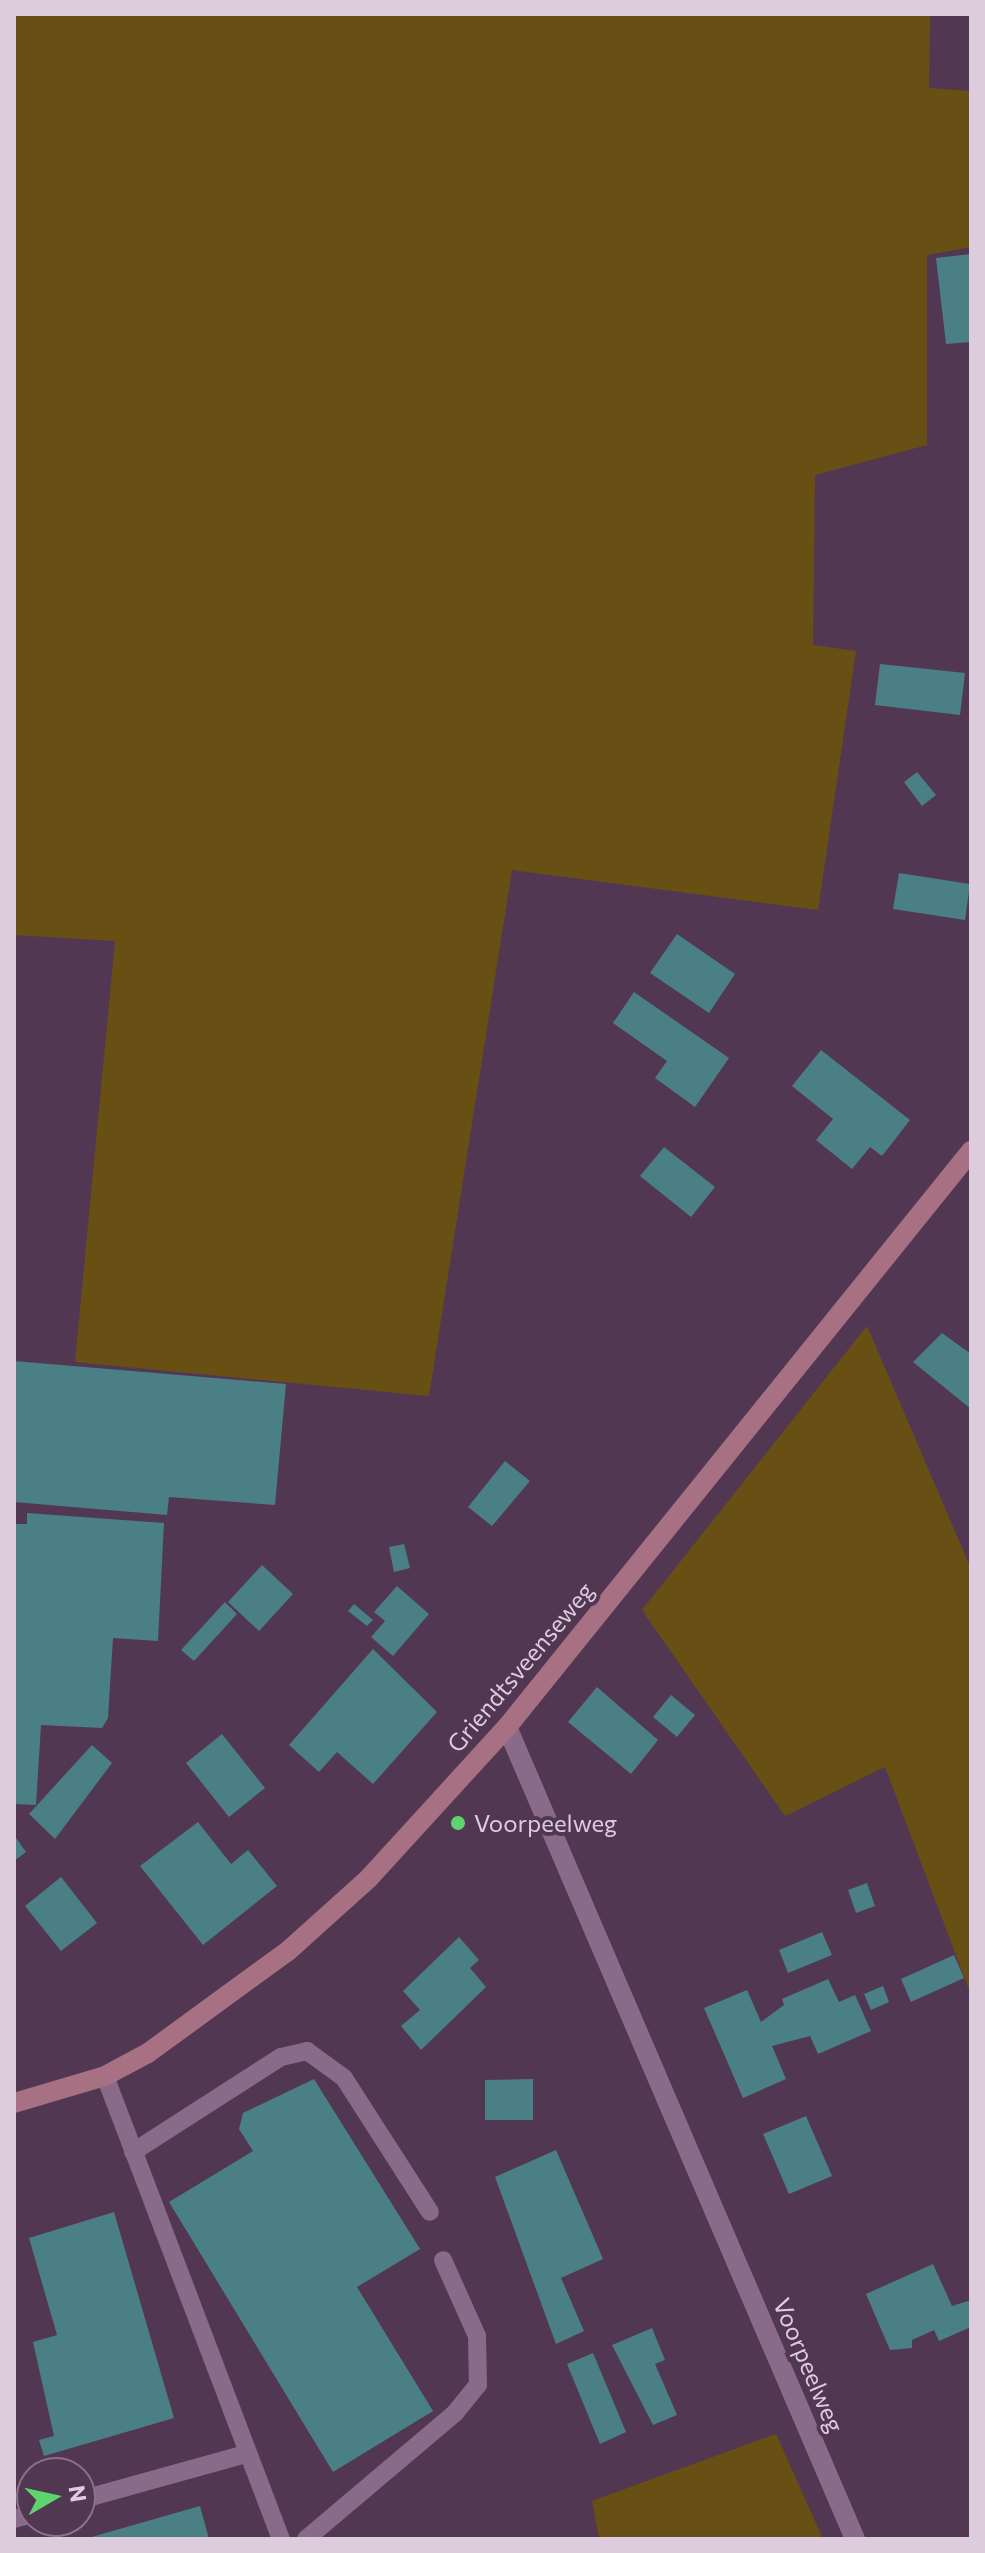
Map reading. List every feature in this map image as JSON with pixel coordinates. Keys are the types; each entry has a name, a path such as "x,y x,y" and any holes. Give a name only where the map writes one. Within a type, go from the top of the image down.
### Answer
{"street":[{"name":"Griendtsveenseweg","path":"14,2103 105,2076 148,2053 288,1951 369,1878 507,1727 971,1151"},
{"name":"Voorpeelweg","path":"507,1727 855,2539"}],"lane":[{"path":"133,2152 281,2057 307,2051 344,2078 430,2212"},
{"path":"105,2076 246,2454 281,2539"},
{"path":"306,2539 455,2413 478,2385 477,2336 443,2260"},
{"path":"96,2496 246,2454"}],"shaded area":[{"path":"14,14 930,14 929,88 971,91 971,247 927,255 927,445 815,475 813,645 856,651 818,910 512,870 429,1396 75,1362 115,941 14,935"},
{"path":"867,1326 971,1569 971,1995 885,1767 785,1816 642,1610"},
{"path":"776,2434 823,2539 599,2539 592,2501"}],"building":[{"path":"971,254 971,342 946,344 936,258"},
{"path":"880,664 965,673 960,715 875,705"},
{"path":"917,772 936,795 922,806 904,782"},
{"path":"899,873 970,884 965,920 893,909"},
{"path":"677,934 735,974 709,1013 650,973"},
{"path":"634,992 729,1058 695,1107 655,1078 667,1061 613,1023"},
{"path":"821,1050 910,1120 882,1156 870,1147 852,1169 816,1140 833,1119 792,1086"},
{"path":"664,1147 715,1187 691,1217 640,1176"},
{"path":"942,1333 971,1354 971,1409 913,1362"},
{"path":"14,1361 286,1384 275,1505 169,1497 167,1515 14,1502"},
{"path":"505,1461 530,1481 492,1526 468,1507"},
{"path":"27,1513 164,1523 158,1641 113,1638 108,1718 102,1728 41,1725 36,1805 14,1804 14,1524 27,1524"},
{"path":"404,1544 410,1568 394,1572 389,1547"},
{"path":"262,1565 293,1594 259,1631 228,1602"},
{"path":"397,1586 429,1614 393,1656 371,1637 385,1621 374,1612"},
{"path":"225,1602 237,1614 194,1661 181,1650"},
{"path":"354,1604 373,1620 367,1626 348,1611"},
{"path":"373,1649 437,1712 373,1784 337,1752 319,1772 289,1745"},
{"path":"597,1687 658,1740 631,1774 568,1722"},
{"path":"671,1695 695,1715 677,1737 653,1717"},
{"path":"222,1734 265,1788 229,1817 186,1763"},
{"path":"92,1745 112,1763 55,1839 29,1814"},
{"path":"198,1822 231,1864 248,1850 277,1886 203,1945 140,1866"},
{"path":"14,1835 26,1852 14,1861"},
{"path":"61,1877 97,1923 61,1951 25,1906"},
{"path":"867,1883 875,1906 856,1913 848,1890"},
{"path":"822,1932 832,1955 788,1973 779,1950"},
{"path":"459,1937 479,1960 470,1968 486,1987 421,2050 401,2026 420,2010 403,1991"},
{"path":"954,1955 964,1978 911,2002 901,1979"},
{"path":"828,1979 839,2002 855,1995 871,2031 818,2054 810,2036 772,2046 786,2079 743,2098 704,2008 747,1990 761,2022 784,2005 782,1999"},
{"path":"883,1986 889,2002 871,2010 864,1994"},
{"path":"314,2079 420,2249 357,2287 433,2411 333,2472 169,2202 253,2151 239,2129 243,2113"},
{"path":"533,2079 533,2120 485,2120 485,2080"},
{"path":"806,2116 832,2176 789,2194 763,2134"},
{"path":"556,2150 603,2259 561,2278 584,2331 556,2344 495,2177"},
{"path":"114,2212 174,2418 44,2456 39,2440 54,2436 33,2342 57,2335 29,2238"},
{"path":"933,2264 952,2306 971,2300 971,2327 939,2341 934,2330 912,2340 912,2348 890,2350 866,2294"},
{"path":"652,2328 665,2360 655,2364 677,2415 653,2425 612,2345"},
{"path":"593,2353 626,2432 600,2444 567,2364"},
{"path":"200,2506 209,2539 88,2539"}],"place":[{"name":"Voorpeelweg","path":"458,1823"}]}
